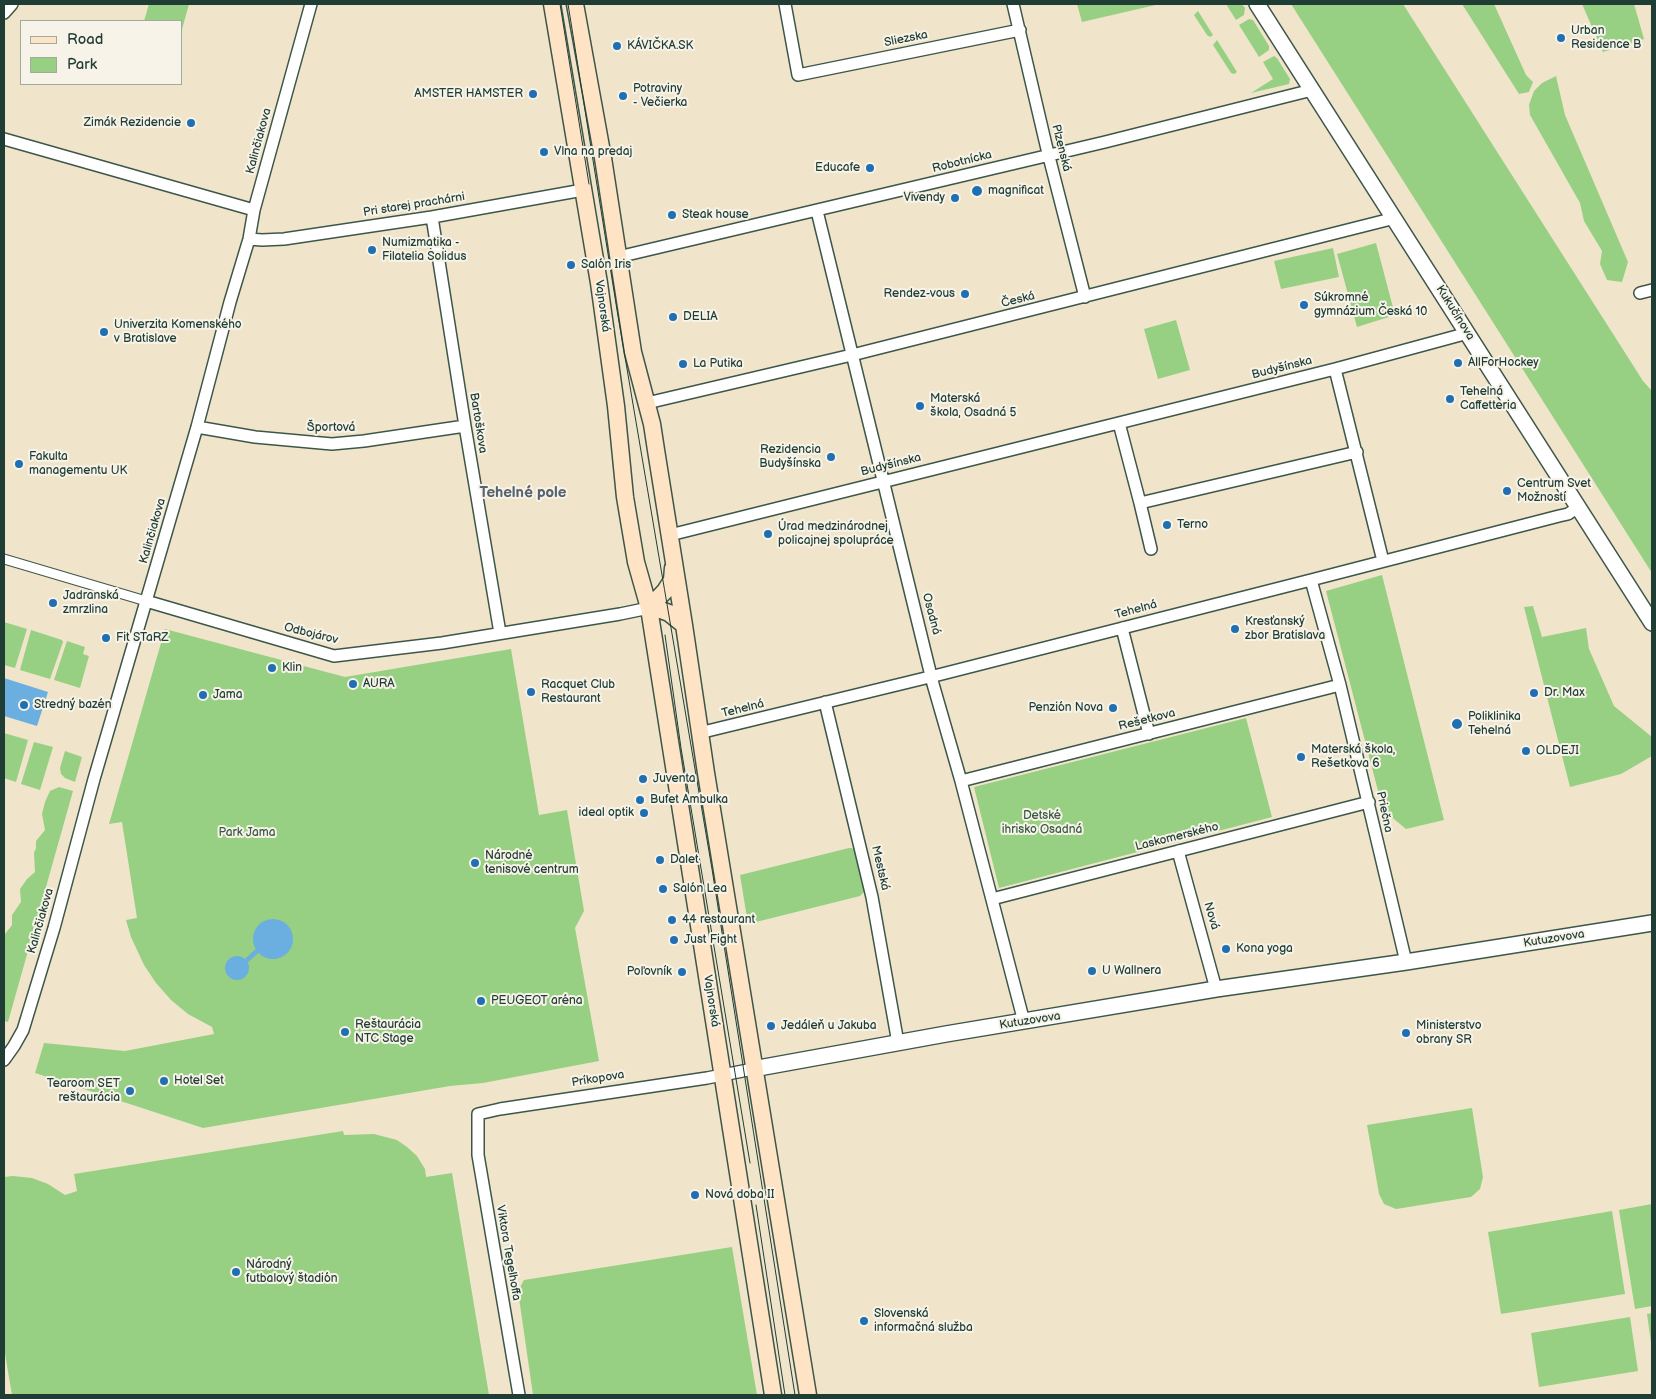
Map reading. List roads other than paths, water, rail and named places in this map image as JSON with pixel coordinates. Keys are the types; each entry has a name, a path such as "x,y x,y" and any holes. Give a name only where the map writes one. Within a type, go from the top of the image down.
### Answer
{"main road":[{"name":"Vajnorská","path":"552,4 599,283 616,406 625,497 636,562 649,608 773,1395"},
{"name":"Vajnorská","path":"575,4 603,158 633,352 647,403 674,556 699,733 808,1395"},
{"name":"Vajnorská","path":"649,608 665,591 672,580 674,556"},
{"path":"649,608 669,613 684,625"}],"street":[{"path":"4,13 12,4"},
{"name":"Kalinčiakova","path":"4,1060 23,1030 54,928 94,779 249,239 254,210 311,4"},
{"name":"Sliezska","path":"785,4 798,75 1020,30"},
{"name":"Plzenská","path":"1013,4 1048,155 1085,298"},
{"name":"Kukučínova","path":"1257,4 1652,623"},
{"name":"Robotnícka","path":"618,257 817,211 1312,90"},
{"path":"4,139 254,210"},
{"name":"Pri starej prachárni","path":"249,239 284,239 432,217 583,190"},
{"name":"Osadná","path":"817,211 851,355 932,676 1024,1022"},
{"name":"Bartoškova","path":"432,217 500,633"},
{"name":"Česká","path":"647,403 1085,298 1395,218"},
{"path":"1640,293 1652,290"},
{"name":"Budyšínska","path":"670,535 1336,369 1468,333"},
{"path":"1336,369 1383,561"},
{"path":"1119,423 1151,550"},
{"name":"Športová","path":"196,427 254,436 332,444 465,426"},
{"path":"1140,503 1356,452"},
{"name":"Tehelná","path":"699,733 932,676 1568,514 1578,508"},
{"name":"Odbojárov","path":"4,558 334,656 442,643 649,608"},
{"name":"Priečna","path":"1310,580 1340,685 1406,962"},
{"path":"1122,628 1149,734"},
{"name":"Rešetkova","path":"961,780 1340,685"},
{"name":"Mestská","path":"825,702 872,897 898,1043"},
{"name":"Laskomerského","path":"992,899 1368,802"},
{"name":"Nová","path":"1178,851 1216,989"},
{"name":"Kutuzovova","path":"723,1075 1216,989 1406,962 1652,923"},
{"name":"Príkopova","path":"478,1114 612,1091 723,1075"},
{"name":"Viktora Tegelhoffa","path":"478,1114 478,1155 519,1395"}],"water":[{"name":"Stredný bazén","path":"4,678 48,692 37,726 4,716"},
{"path":"277,919 284,922 290,928 293,939 292,947 284,956 277,959 269,959 262,956 254,947 253,935 256,928 265,920"},
{"path":"237,956 245,960 249,968 245,976 237,980 229,976 225,968 229,960"}],"waterway":[{"path":"246,961 257,951"}],"tram line":[{"path":"560,4 589,184"},
{"path":"568,4 617,310 712,869 795,1395"},
{"path":"665,635 681,748 750,1163"},
{"path":"756,1205 785,1395"}],"place":[{"name":"Urban Residence B","path":"1561,38"},
{"name":"KÁVIČKA.SK","path":"617,46"},
{"name":"AMSTER HAMSTER","path":"533,94"},
{"name":"Potraviny - Večierka","path":"623,96"},
{"name":"Zimák Rezidencie","path":"191,123"},
{"name":"Vlna na predaj","path":"544,152"},
{"name":"Educafe","path":"870,168"},
{"name":"magnificat","path":"977,191"},
{"name":"Vivendy","path":"955,198"},
{"name":"Steak house","path":"672,215"},
{"name":"Numizmatika - Filatelia Solidus","path":"372,250"},
{"name":"Salón Iris","path":"571,265"},
{"name":"Rendez-vous","path":"965,294"},
{"name":"Súkromné gymnázium Česká 10","path":"1304,305"},
{"name":"DELIA","path":"673,317"},
{"name":"Univerzita Komenského v Bratislave","path":"104,332"},
{"name":"AllForHockey","path":"1458,363"},
{"name":"La Putika","path":"683,364"},
{"name":"Tehelná Caffetteria","path":"1450,399"},
{"name":"Materská škola, Osadná 5","path":"920,406"},
{"name":"Rezidencia Budyšínska","path":"831,457"},
{"name":"Fakulta managementu UK","path":"19,464"},
{"name":"Centrum Svet Možností","path":"1507,491"},
{"name":"Terno","path":"1167,525"},
{"name":"Úrad medzinárodnej policajnej spolupráce","path":"768,534"},
{"name":"Jadranská zmrzlina","path":"53,603"},
{"name":"Kresťanský zbor Bratislava","path":"1235,629"},
{"name":"Fit STaRZ","path":"106,638"},
{"name":"Klin","path":"272,668"},
{"name":"AURA","path":"353,684"},
{"name":"Racquet Club Restaurant","path":"531,692"},
{"name":"Dr. Max","path":"1534,693"},
{"name":"Jama","path":"203,695"},
{"name":"Stredný bazén","path":"24,705"},
{"name":"Penzión Nova","path":"1113,708"},
{"name":"Poliklinika Tehelná","path":"1457,724"},
{"name":"OLDEJI","path":"1526,751"},
{"name":"Materská škola, Rešetkova 6","path":"1301,757"},
{"name":"Juventa","path":"643,779"},
{"name":"Bufet Ambulka","path":"640,800"},
{"name":"ideal optik","path":"644,813"},
{"name":"Dalet","path":"660,860"},
{"name":"Národné tenisové centrum","path":"475,863"},
{"name":"Salón Lea","path":"663,889"},
{"name":"44 restaurant","path":"672,920"},
{"name":"Just Fight","path":"674,940"},
{"name":"Kona yoga","path":"1226,949"},
{"name":"U Wallnera","path":"1092,971"},
{"name":"Poľovník","path":"682,972"},
{"name":"PEUGEOT aréna","path":"481,1001"},
{"name":"Jedáleň u Jakuba","path":"771,1026"},
{"name":"Reštaurácia NTC Stage","path":"345,1032"},
{"name":"Ministerstvo obrany SR","path":"1406,1033"},
{"name":"Hotel Set","path":"164,1081"},
{"name":"Tearoom SET reštaurácia","path":"130,1091"},
{"name":"Nová doba II","path":"695,1195"},
{"name":"Národný futbalový štadión","path":"236,1272"},
{"name":"Slovenská informačná služba","path":"864,1321"}],"district":[{"name":"Tehelné pole","path":"523,493"}],"park label":[{"name":"Detské ihrisko Osadná","path":"1042,823"},
{"name":"Park Jama","path":"247,833"}]}
